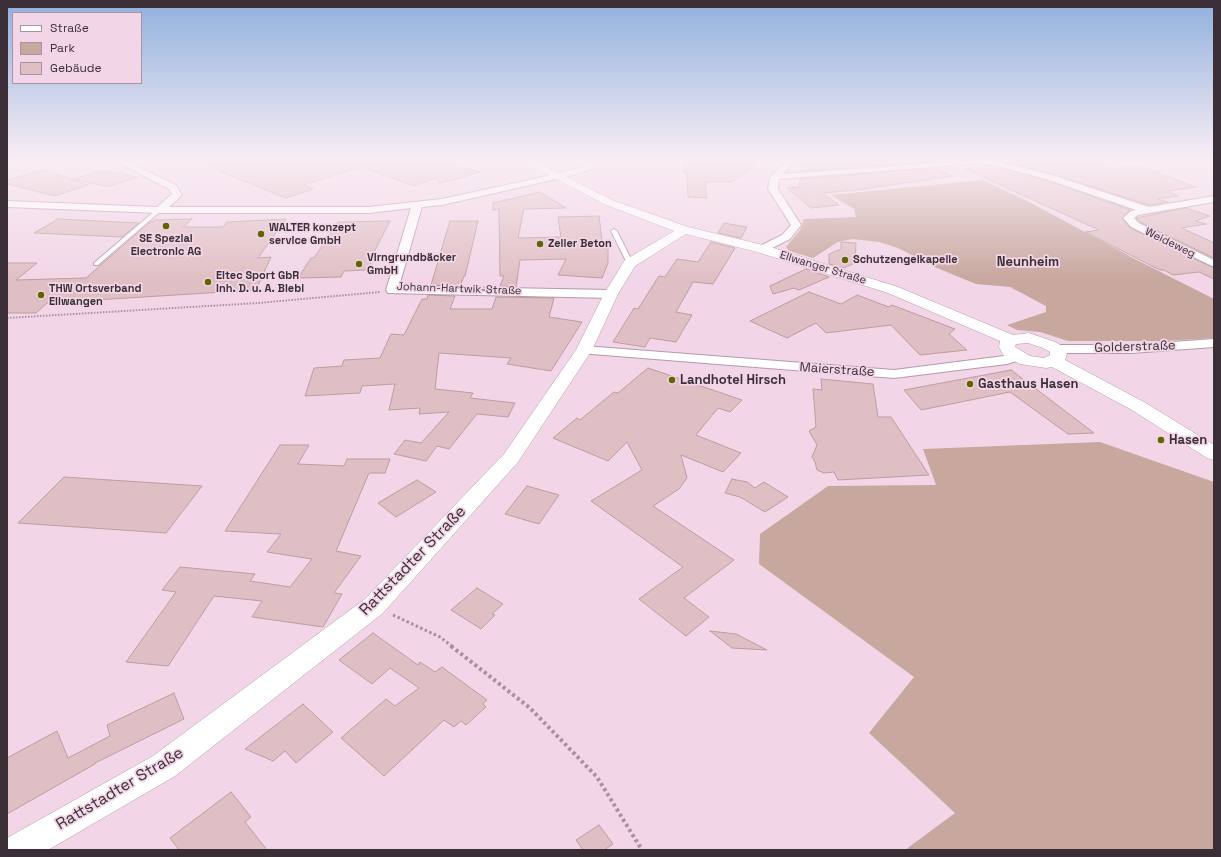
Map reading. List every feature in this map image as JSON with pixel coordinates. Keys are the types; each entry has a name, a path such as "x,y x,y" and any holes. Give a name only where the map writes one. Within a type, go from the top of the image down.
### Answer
{"street":[{"path":"159,210 172,199"},
{"path":"7,204 159,210 332,211 417,206 456,199"},
{"name":"Ellwanger Straße","path":"606,199 629,210 684,230 762,250 893,290 1012,340 1029,338 1049,344 1055,355 1214,454"},
{"path":"762,250 786,237 796,225 779,199"},
{"path":"1116,199 1150,210 1214,199"},
{"path":"1197,202 1214,208"},
{"name":"Johann-Hartwik-Straße","path":"417,206 392,290 610,294"},
{"name":"Weideweg","path":"1150,210 1135,213 1128,218 1134,225 1214,264"},
{"name":"Rattstadter Straße","path":"17,850 164,766 374,606 511,458 584,350 610,294 630,263 684,230"},
{"path":"1012,340 1007,343 1006,347 1017,356"},
{"name":"Golderstraße","path":"1055,355 1214,342"},
{"name":"Maierstraße","path":"584,350 894,374 1007,360 1017,356"},
{"name":"Ellwanger Straße","path":"1017,356 1036,362 1055,355"}],"lane":[{"path":"96,264 159,210"},
{"path":"614,231 630,263"}],"path":[{"path":"7,318 265,302 374,294 392,290"},
{"path":"374,606 440,637 530,708 597,777 642,850"}],"green space":[{"path":"838,199 1023,199 1214,299 1214,338 1164,341 1068,341 1040,332 1017,330 1007,325 1046,312 1046,306 1010,287 976,284 937,268 898,248 879,242 853,239 838,242 813,258 789,251 786,247 800,230 803,219 856,217 854,209"},
{"path":"1100,442 1214,482 1214,850 905,850 955,813 869,733 914,677 759,564 760,534 828,486 936,485 923,449"}],"building":[{"path":"510,199 551,199 566,208 524,209 518,238 561,237 558,217 599,216 603,248 608,248 608,263 602,278 558,275 566,259 520,260 516,287 500,286 504,276 500,276 499,209 493,210 493,203"},
{"path":"800,199 831,199 839,205 811,208"},
{"path":"1031,199 1099,199 1130,210 1122,218 1130,228 1214,268 1214,279 1199,272 1173,275 1164,270 1160,270 1085,232 1099,230"},
{"path":"1130,199 1157,199 1168,202 1149,205"},
{"path":"1186,208 1210,216 1195,221 1206,224 1182,228 1214,243 1214,258 1140,222 1136,218"},
{"path":"58,219 139,223 122,237 34,233"},
{"path":"192,219 183,227 223,227 227,222 286,219 258,258 271,257 256,290 47,303 36,313 7,313 7,263 37,263 16,280 86,278 149,223 155,220"},
{"path":"390,221 372,256 374,256 368,270 344,271 341,277 298,278 311,258 314,258 338,222"},
{"path":"450,221 478,221 465,276 460,286 431,285"},
{"path":"724,223 747,227 741,238 718,233"},
{"path":"711,242 735,248 713,284 693,282 676,312 692,315 676,342 650,338 645,347 613,342 634,308 638,309 659,276 665,277 677,259 698,262"},
{"path":"841,242 856,243 855,263 844,268 829,264 829,254 841,249"},
{"path":"806,269 829,277 799,290 794,288 773,294 770,286"},
{"path":"809,292 841,304 857,295 889,307 892,305 955,329 949,334 967,350 920,355 891,325 826,333 816,323 787,338 750,321"},
{"path":"428,295 455,296 450,309 492,309 496,297 554,298 549,317 582,322 551,371 507,364 511,358 439,353 435,389 473,393 470,398 515,403 508,417 477,414 449,449 437,446 426,461 394,454 405,440 421,443 449,412 419,414 420,408 389,410 395,384 362,386 360,393 305,396 314,368 342,366 344,360 380,358 391,334 404,335 422,299 427,299"},
{"path":"648,368 742,400 730,412 718,408 696,435 741,453 723,472 681,455 687,478 679,489 653,506 734,560 684,598 709,617 686,636 639,599 683,567 591,501 642,470 627,442 608,461 553,438 577,418 580,420 614,392 618,393"},
{"path":"1011,370 1094,433 1068,434 1010,392 921,410 904,390"},
{"path":"821,379 873,384 878,417 891,417 929,475 838,480 834,472 824,473 817,470 812,457 817,445 809,431 816,427 813,389 822,390"},
{"path":"280,445 309,445 298,464 344,466 347,459 390,459 385,473 369,473 336,551 361,556 334,593 342,594 323,627 252,617 262,601 214,596 168,666 126,662 176,592 162,590 180,567 255,574 250,581 290,587 312,559 267,552 281,534 225,531"},
{"path":"64,477 202,486 166,533 18,523"},
{"path":"732,479 747,482 755,488 764,482 788,497 765,512 740,497 725,493"},
{"path":"417,480 436,492 396,517 378,503"},
{"path":"527,486 559,495 539,524 505,514"},
{"path":"477,588 503,604 492,614 495,615 481,629 451,610"},
{"path":"710,631 736,634 767,650 732,648"},
{"path":"373,633 418,665 420,662 435,672 442,667 487,700 483,704 486,707 466,725 461,721 454,727 444,720 384,776 341,738 386,699 395,706 419,688 390,668 372,684 339,660"},
{"path":"174,693 184,719 95,763 7,814 7,758 57,731 68,758 110,736 107,725"},
{"path":"303,704 333,732 296,763 285,751 273,761 245,749"},
{"path":"231,792 251,817 245,822 267,850 179,850 170,838"},
{"path":"599,825 613,844 604,850 583,850 576,840"}],"place":[{"name":"SE Spezial Electronic AG","path":"166,226"},
{"name":"WALTER konzept service GmbH","path":"261,234"},
{"name":"Zeller Beton","path":"540,244"},
{"name":"Schutzengelkapelle","path":"845,260"},
{"name":"Virngrundbäcker GmbH","path":"359,264"},
{"name":"Eltec Sport GbR Inh. D. u. A. Biebl","path":"208,282"},
{"name":"THW Ortsverband Ellwangen","path":"41,295"},
{"name":"Landhotel Hirsch","path":"672,380"},
{"name":"Gasthaus Hasen","path":"970,384"},
{"name":"Hasen","path":"1161,440"}],"district":[{"name":"Neunheim","path":"1028,262"}]}
